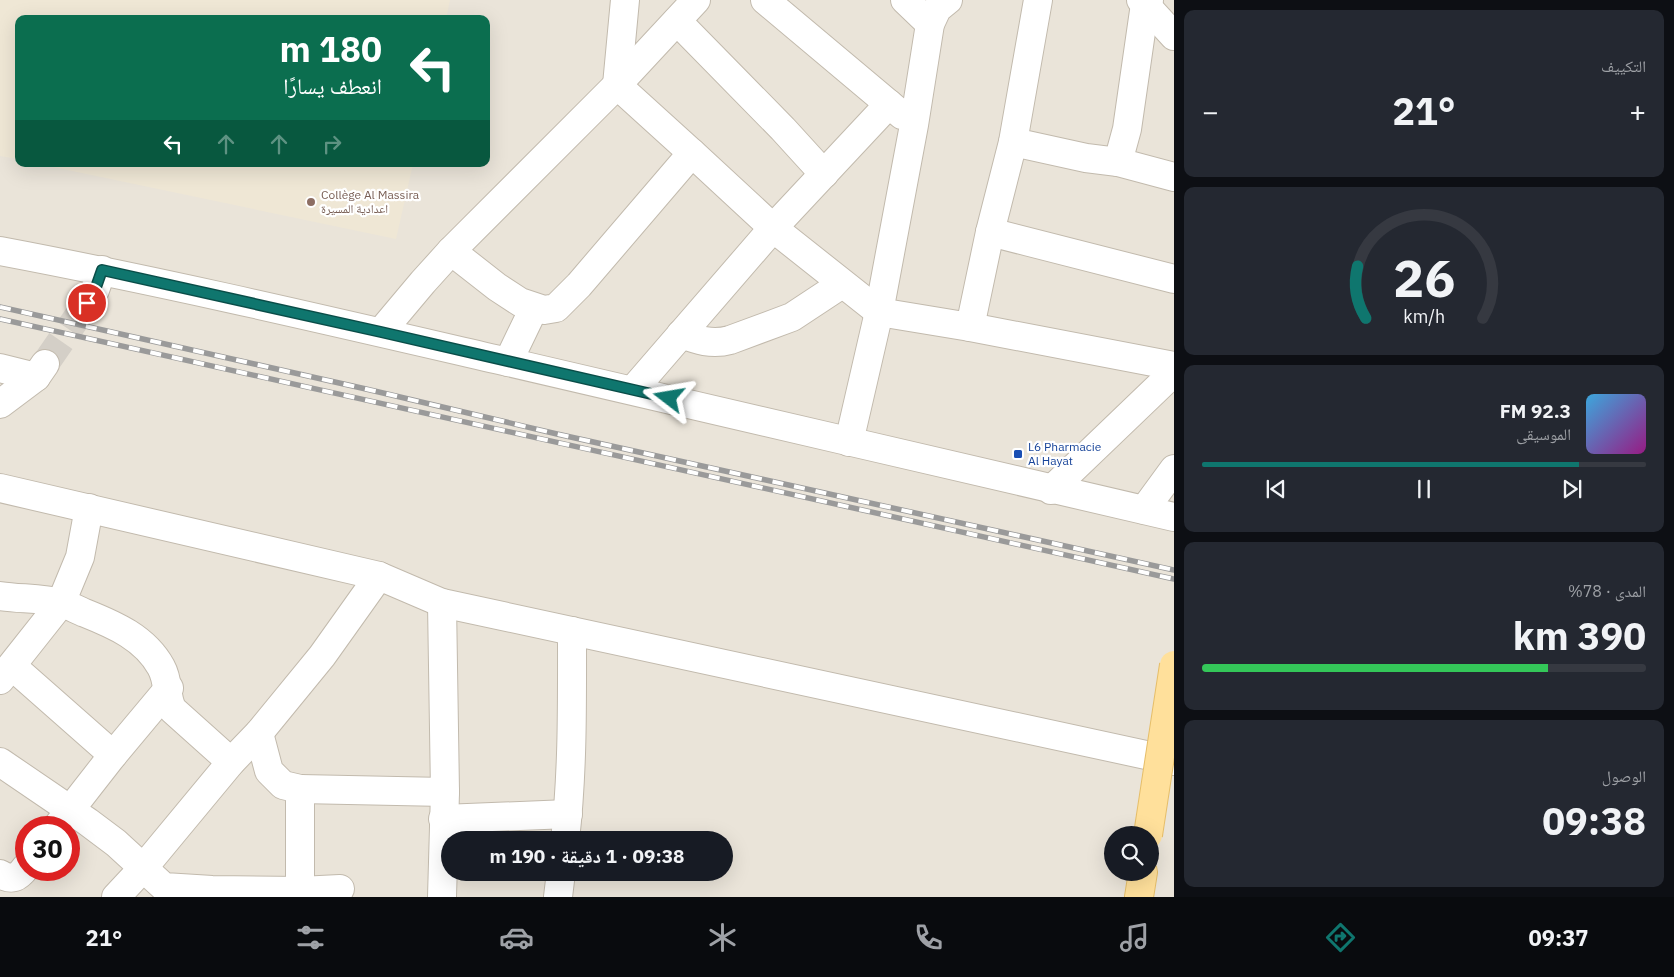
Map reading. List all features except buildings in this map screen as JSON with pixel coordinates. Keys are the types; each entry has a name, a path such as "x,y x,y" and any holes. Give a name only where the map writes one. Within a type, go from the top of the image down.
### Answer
{"main road":[{"path":"1149,826 1174,666"},
{"path":"1139,897 1142,881"}],"street":[{"path":"617,85 625,0"},
{"path":"381,332 452,251 617,85 696,0"},
{"path":"765,0 914,125"},
{"path":"905,0 930,24"},
{"path":"849,442 879,312 914,125 930,24 937,9 948,0"},
{"path":"970,326 990,232 1013,142 1038,0"},
{"path":"1118,162 1127,129 1145,1"},
{"path":"1145,1 1174,36"},
{"path":"676,20 783,129 824,174"},
{"path":"617,85 773,228 879,312 970,326 1174,366"},
{"path":"633,390 773,228 888,104"},
{"path":"1013,142 1086,158 1118,162 1174,178"},
{"path":"452,251 497,287 520,302 534,308 548,310 556,308 579,285 692,153"},
{"path":"990,232 1174,279"},
{"path":"0,251 102,270 381,332 1050,490 1174,516"},
{"path":"87,303 95,290 102,270"},
{"path":"681,334 705,342 720,343 730,340 792,317 842,284"},
{"path":"508,362 534,308"},
{"path":"0,368 40,370 0,404"},
{"path":"1050,490 1174,372"},
{"path":"1144,510 1174,469"},
{"path":"0,488 379,576 442,603 1174,761"},
{"path":"88,508 80,558 61,603 6,673 113,755"},
{"path":"116,897 144,868 231,762 260,733 322,656 379,576"},
{"path":"0,596 61,603 109,622 127,632 143,644 161,667 169,688 169,704 173,710 231,762"},
{"path":"442,603 444,792 442,897"},
{"path":"443,819 567,827 572,748 572,631"},
{"path":"65,816 169,688"},
{"path":"260,733 269,771 283,785 300,789 444,792"},
{"path":"0,762 61,816"},
{"path":"300,789 300,894"},
{"path":"80,826 116,843 164,887 300,894 340,890"},
{"path":"0,874 7,878 15,878"},
{"path":"558,897 560,881"}],"shaded area":[{"path":"0,0 1174,0 1174,897 0,897"},
{"path":"0,0 450,0 447,15 15,15 15,158 0,156"},
{"name":"Collège Al Massira اعدادية المسيرة","path":"53,167 412,167 396,239"}],"tunnel":[{"path":"45,364 87,303"}],"railway":[{"path":"0,307 557,434 1174,570"},
{"path":"0,319 1174,579"}],"place":[{"name":"Collège Al Massira اعدادية المسيرة","path":"311,202"},
{"name":"L6 Pharmacie Al Hayat","path":"1018,454"}],"route":[{"path":"87,303 95,290 102,270 669,398"}]}
